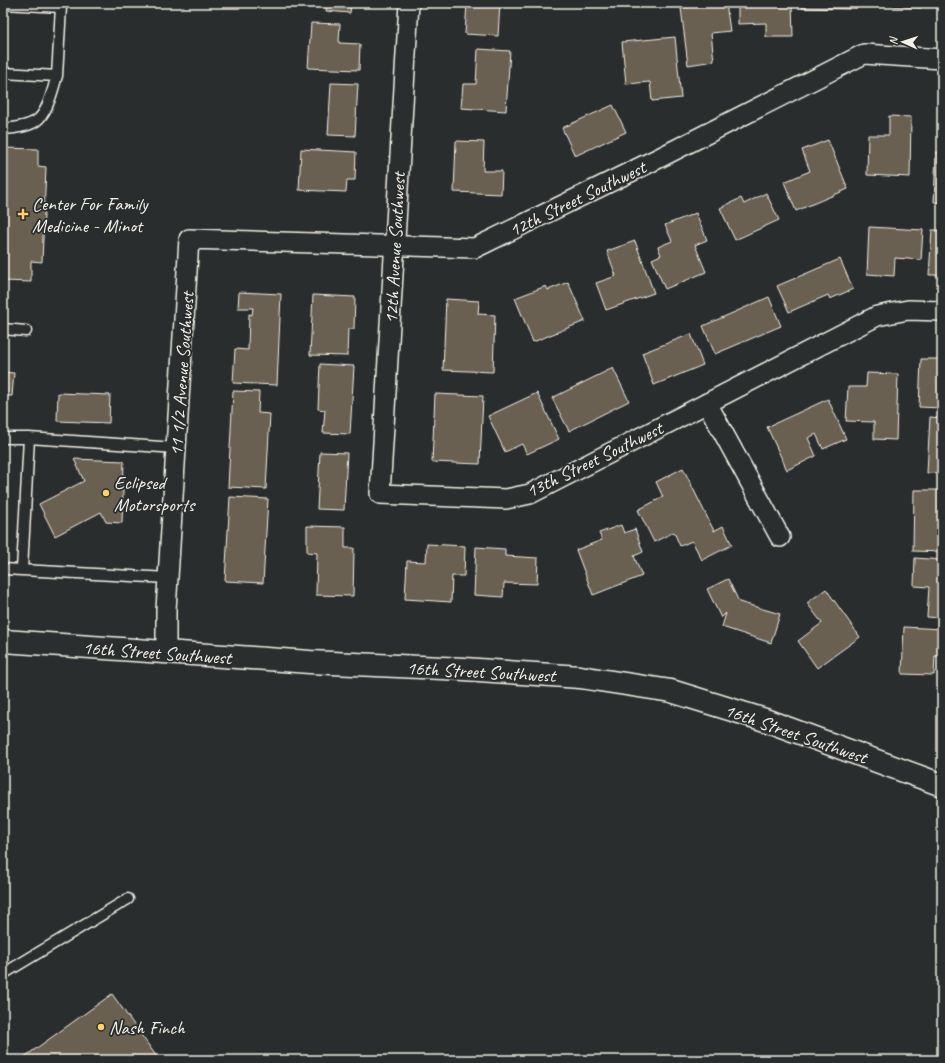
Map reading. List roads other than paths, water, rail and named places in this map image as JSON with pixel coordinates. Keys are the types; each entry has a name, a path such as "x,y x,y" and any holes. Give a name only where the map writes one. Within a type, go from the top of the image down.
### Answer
{"main road":[{"name":"16th Street Southwest","path":"3,642 572,676 671,691 765,720 942,785"}],"street":[{"name":"12th Avenue Southwest","path":"380,494 409,3"},
{"name":"12th Street Southwest","path":"189,239 475,248 659,158 864,54 942,59"},
{"name":"11 1/2 Avenue Southwest","path":"166,652 166,610 189,239"},
{"name":"13th Street Southwest","path":"380,494 506,499 530,494 877,316 908,310 942,311"},
{"path":"707,402 780,537"}],"lane":[{"path":"3,4 61,7 57,76 48,106 38,120 23,127 3,129"},
{"path":"3,73 57,76"},
{"path":"3,329 26,331"},
{"path":"3,438 30,438 176,448"},
{"path":"22,570 30,438"},
{"path":"3,569 168,578"},
{"path":"3,974 128,898"}],"place":[{"name":"Center For Family Medicine - Minot","path":"23,214"},
{"name":"Eclipsed Motorsports","path":"106,493"},
{"name":"Nash Finch","path":"101,1027"}]}
